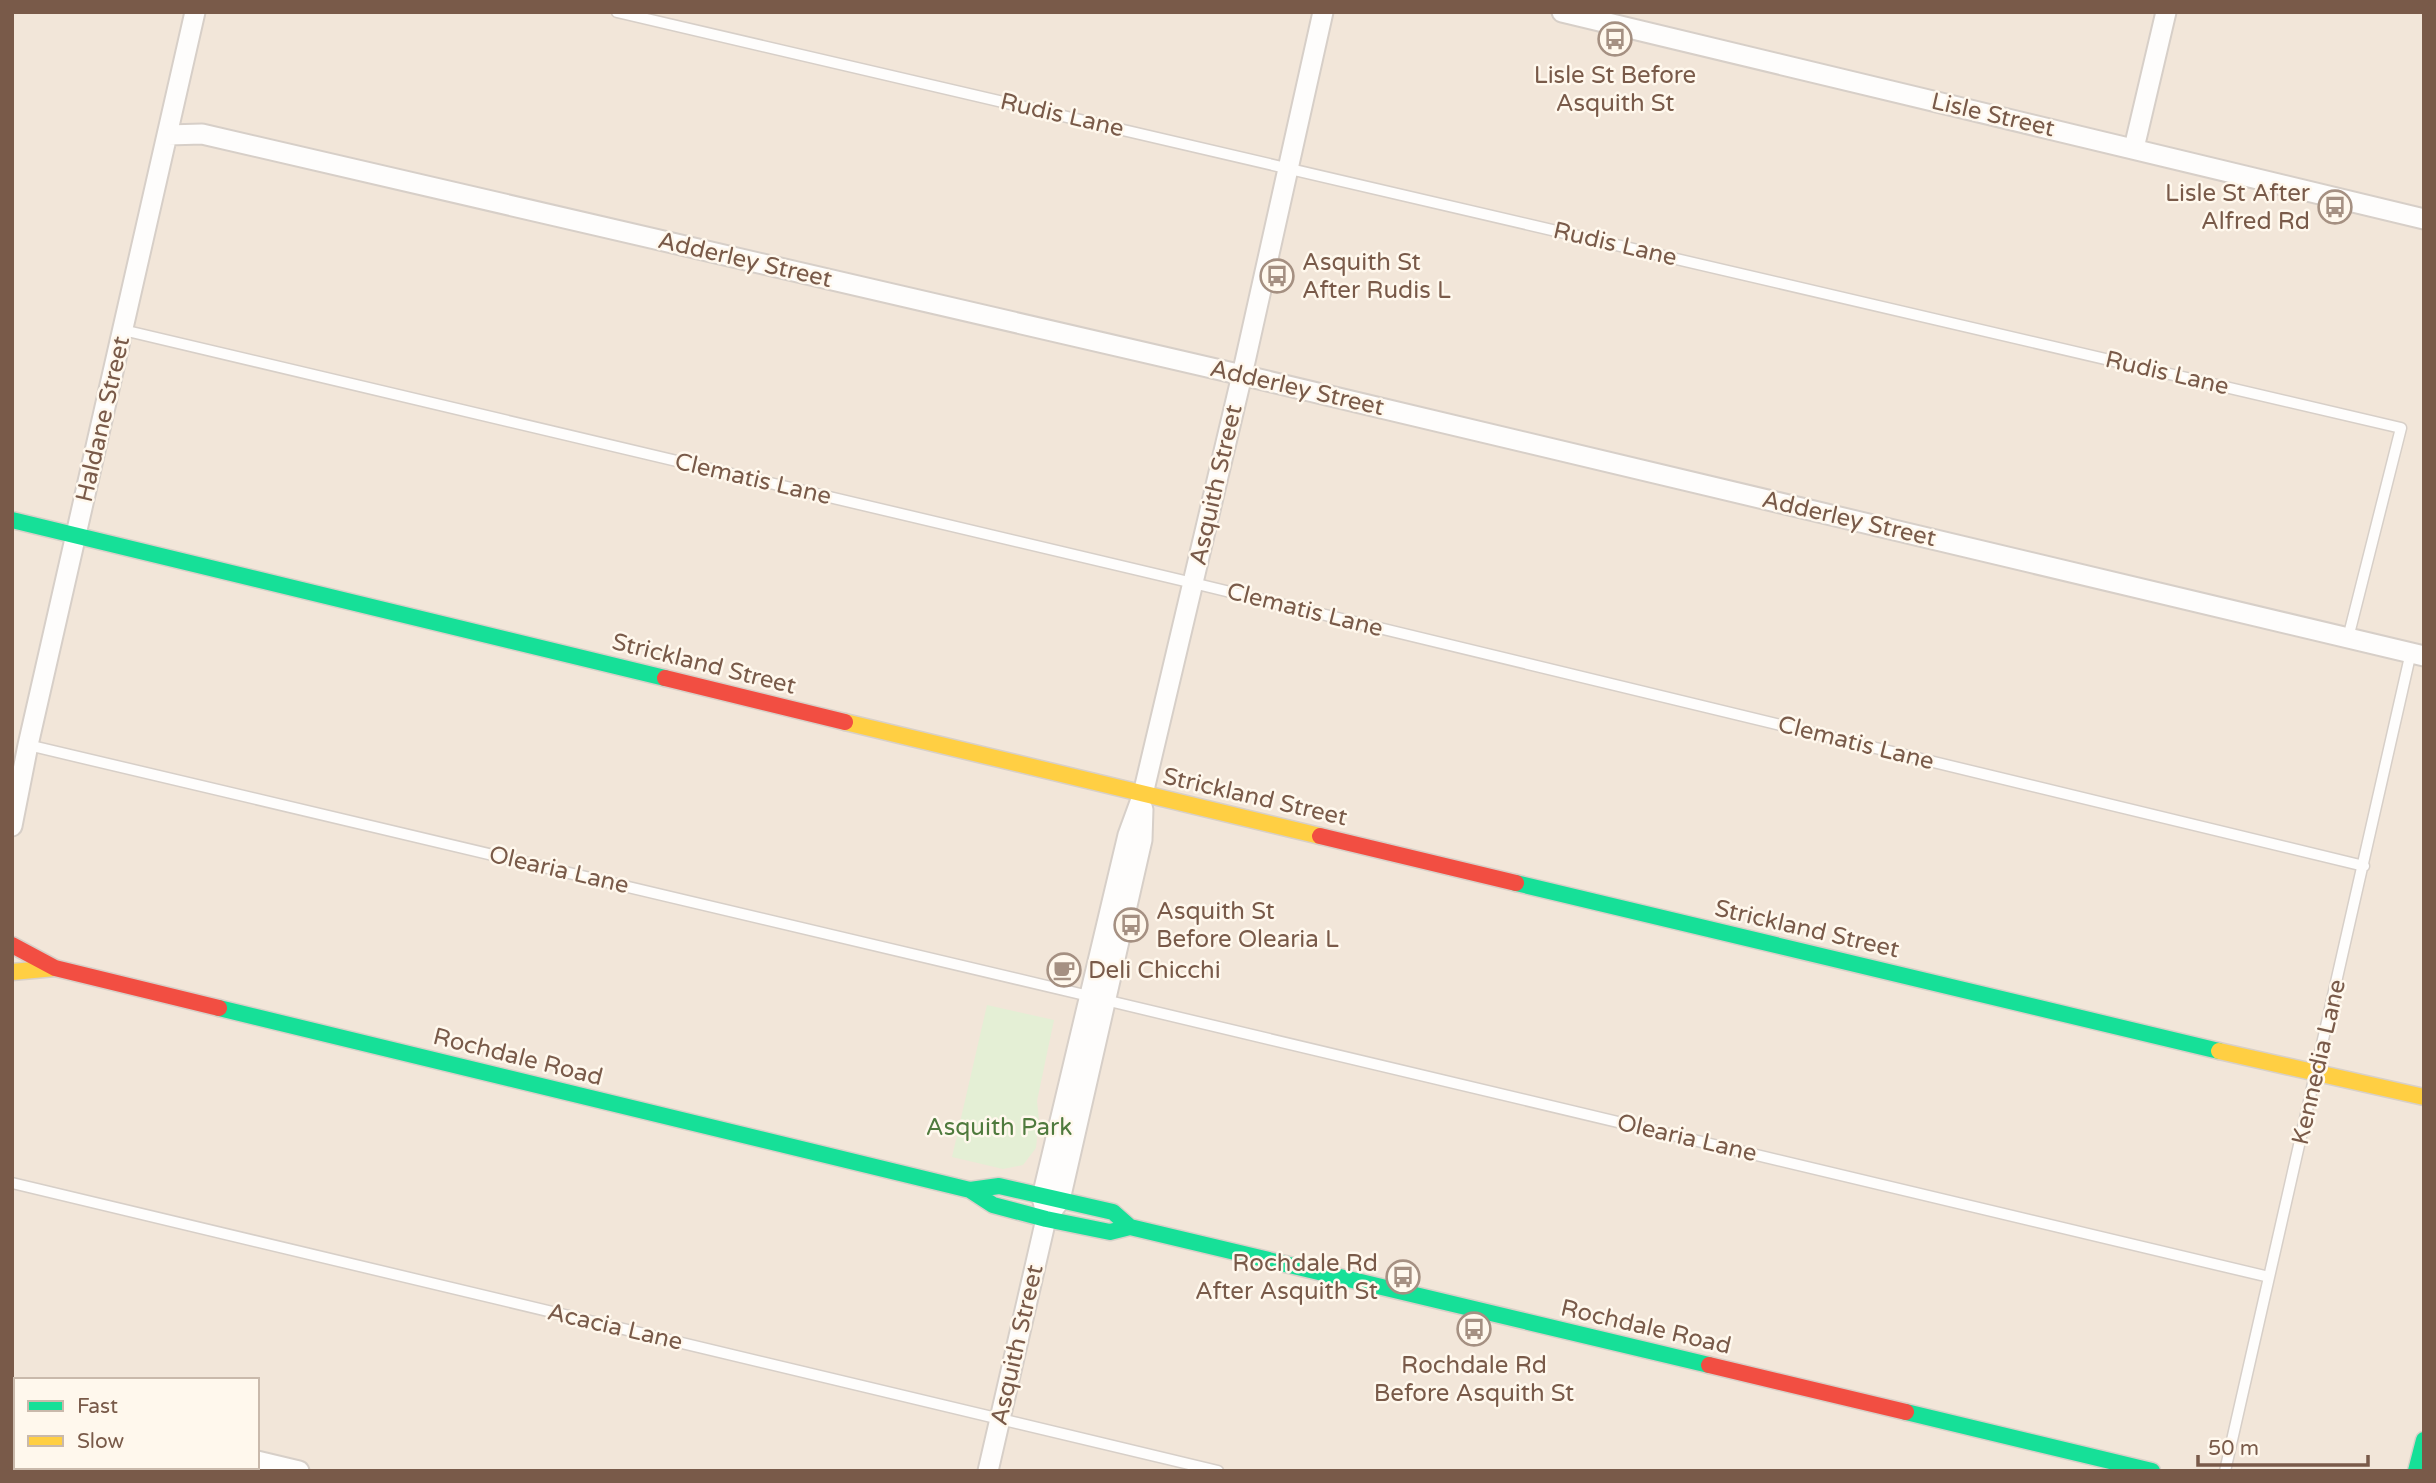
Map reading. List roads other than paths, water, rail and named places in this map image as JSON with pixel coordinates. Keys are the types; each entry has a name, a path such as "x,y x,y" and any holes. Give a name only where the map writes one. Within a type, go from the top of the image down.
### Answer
{"street":[{"name":"Haldane Street","path":"12,826 28,745 195,12"},
{"name":"Asquith Street","path":"988,1471 1097,998 1142,840 1143,794 1242,375 1323,12"},
{"name":"Lisle Street","path":"1562,12 2424,219"},
{"path":"2134,148 2166,12"},
{"name":"Adderley Street","path":"168,135 202,134 1242,375 2417,654"},
{"name":"Strickland Street","path":"12,520 1143,794 2316,1074 2424,1097"},
{"name":"Rochdale Road","path":"12,945 55,968 970,1190 993,1205 1046,1219 1110,1232 1130,1227 2152,1471"},
{"name":"Rochdale Road","path":"12,971 55,968"},
{"name":"Rochdale Road","path":"970,1190 999,1186 1113,1212 1130,1227"},
{"path":"2416,1471 2424,1440"},
{"path":"259,1461 299,1471"}],"lane":[{"name":"Rudis Lane","path":"617,12 2401,428 2348,638"},
{"name":"Clematis Lane","path":"122,330 1193,583 2364,866"},
{"name":"Kennedia Lane","path":"2225,1471 2364,866 2417,654"},
{"name":"Olearia Lane","path":"28,745 2269,1277"},
{"name":"Acacia Lane","path":"12,1183 1218,1471"}],"place":[{"name":"Lisle St Before Asquith St","path":"1615,39"},
{"name":"Lisle St After Alfred Rd","path":"2335,207"},
{"name":"Asquith St After Rudis L","path":"1277,276"},
{"name":"Asquith St Before Olearia L","path":"1131,925"},
{"name":"Deli Chicchi","path":"1064,970"},
{"name":"Rochdale Rd After Asquith St","path":"1403,1277"},
{"name":"Rochdale Rd Before Asquith St","path":"1474,1329"}],"park label":[{"name":"Asquith Park","path":"999,1127"}]}
